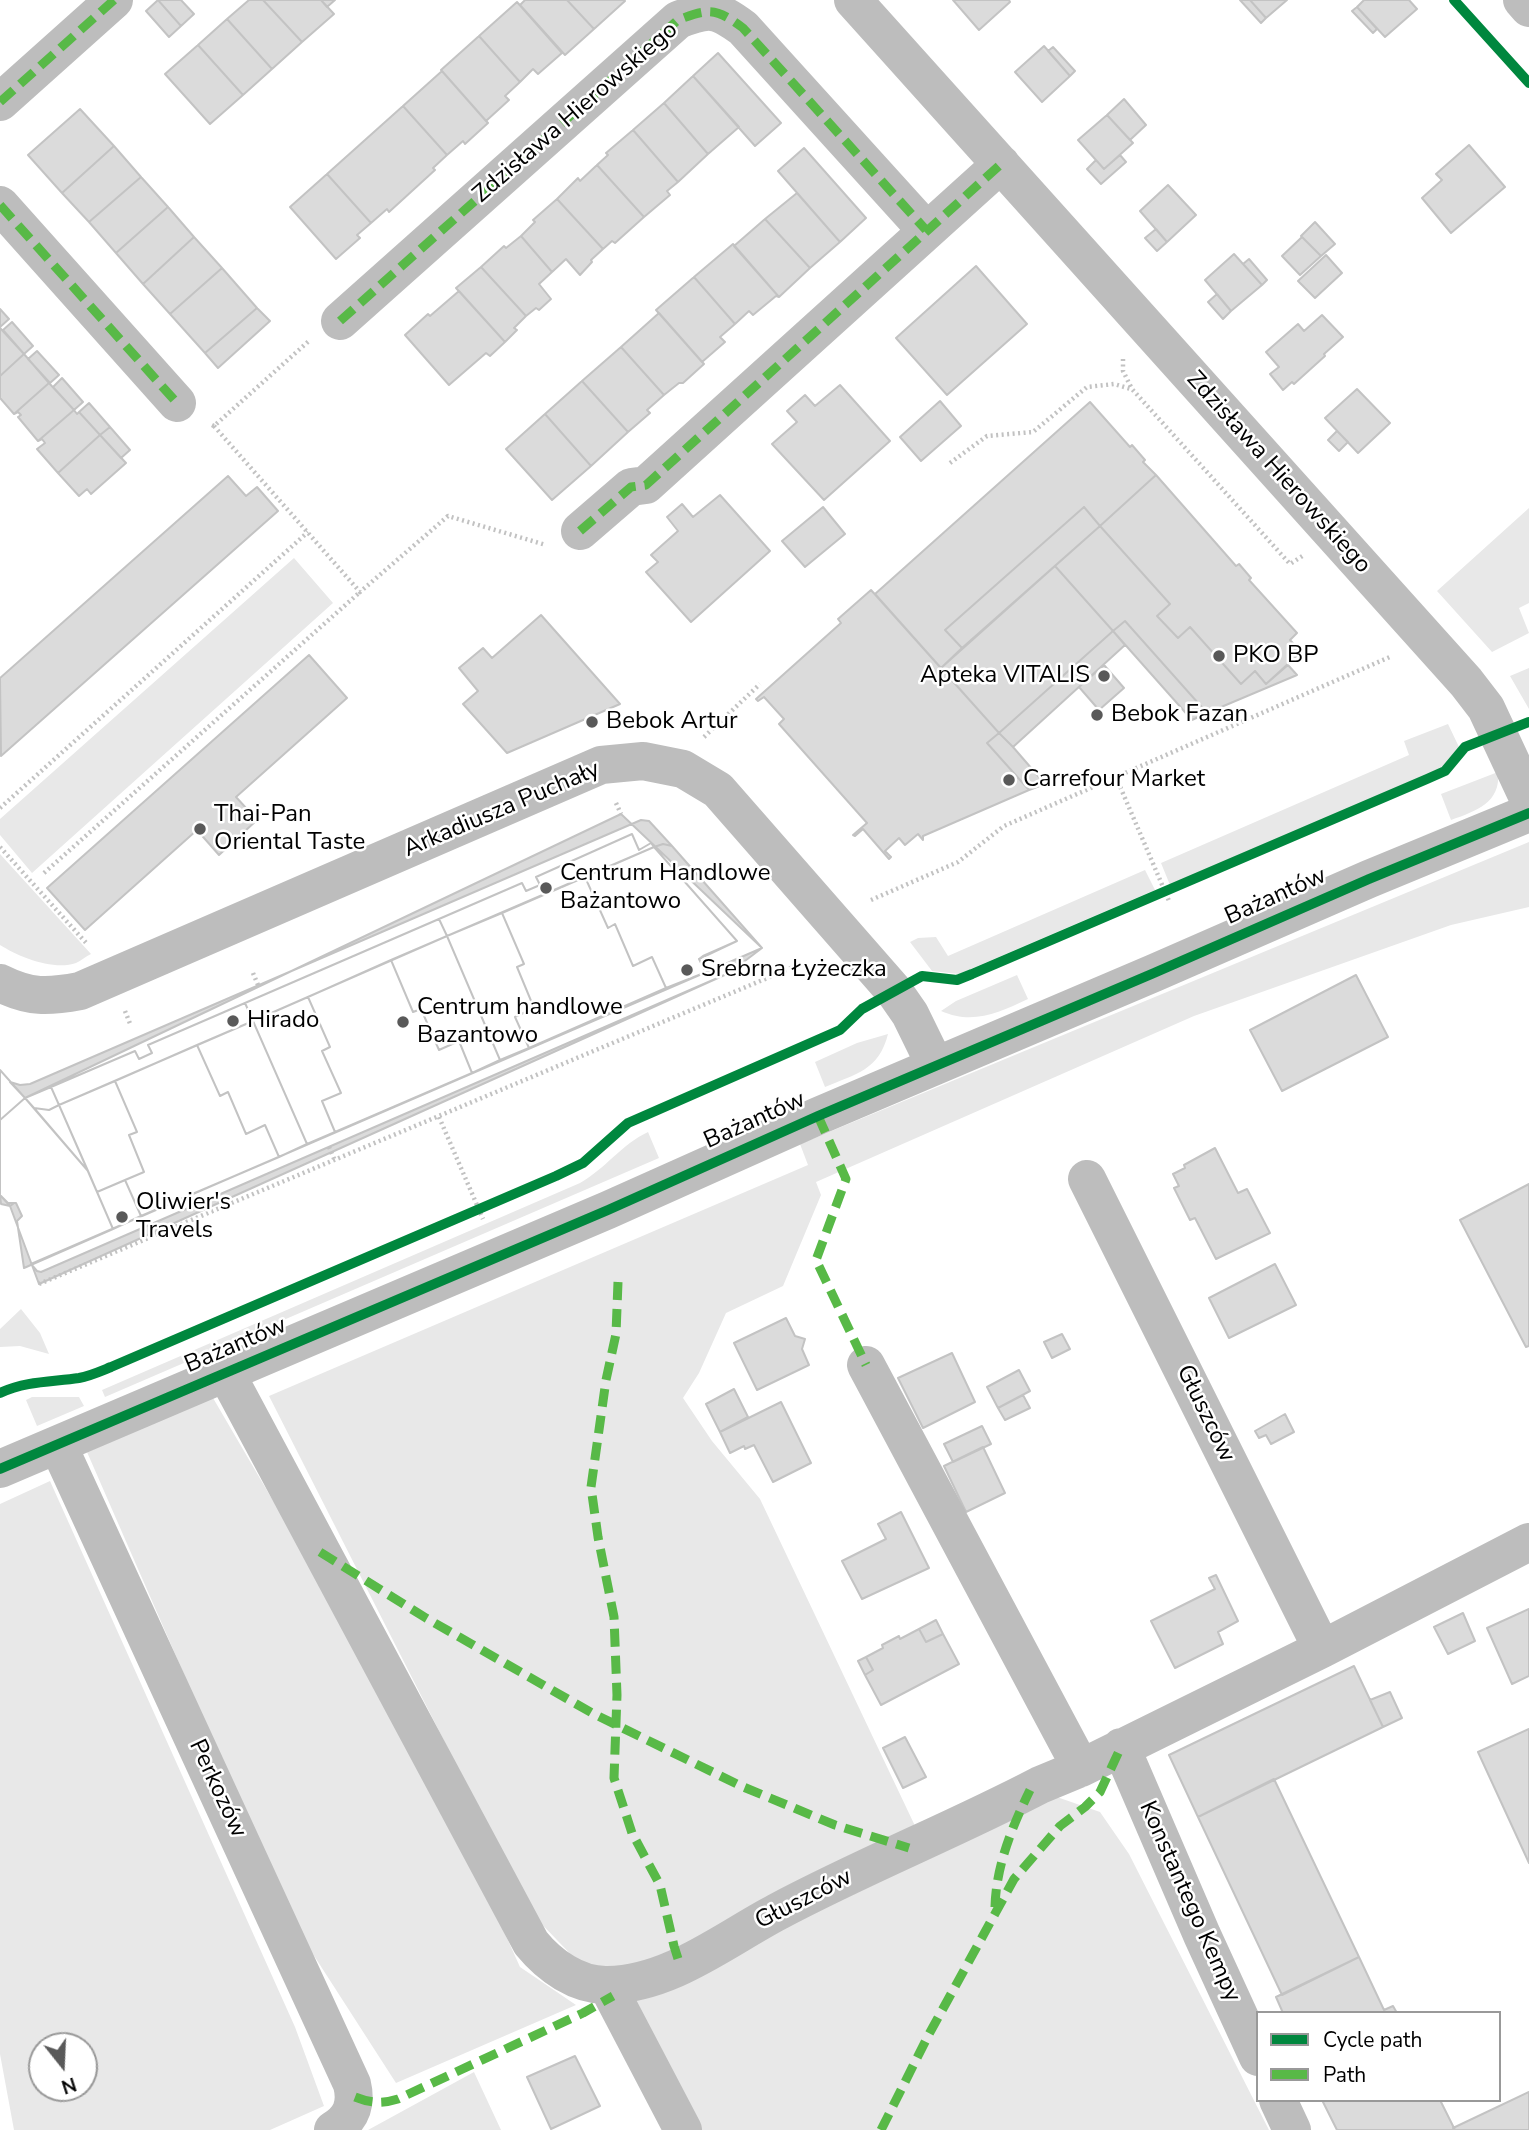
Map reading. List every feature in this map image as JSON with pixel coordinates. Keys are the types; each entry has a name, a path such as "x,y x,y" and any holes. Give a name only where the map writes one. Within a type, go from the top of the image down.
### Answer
{"street":[{"path":"0,102 114,0"},
{"name":"Zdzisława Hierowskiego","path":"853,0 1466,682 1486,708 1529,800"},
{"path":"1522,0 1529,8"},
{"name":"Zdzisława Hierowskiego","path":"340,321 678,20 699,12 724,13 743,27 926,230"},
{"path":"580,531 631,487 646,485 1001,164"},
{"path":"0,205 177,404"},
{"name":"Arkadiusza Puchały","path":"0,983 18,992 47,997 80,991 601,765 643,761 684,769 718,790 894,991 910,1014 935,1065"},
{"name":"Bażantów","path":"0,1469 608,1210 935,1065 1167,968 1369,878 1529,813"},
{"name":"Głuszców","path":"1087,1179 1322,1649"},
{"path":"866,1365 1080,1768"},
{"name":"Głuszców","path":"226,1373 531,1943 545,1960 563,1972 584,1982 607,1985 648,1978 692,1960 776,1912 1080,1768 1322,1649 1529,1542"},
{"name":"Perkozów","path":"58,1445 352,2084 354,2108 346,2120 333,2130"},
{"name":"Konstantego Kempy","path":"1121,1747 1256,2053"},
{"path":"607,1985 684,2130"},
{"path":"1279,2102 1292,2130"}],"path":[{"path":"214,426 312,338 340,321"},
{"path":"950,463 986,436 1033,432 1087,387 1114,384 1132,389"},
{"path":"177,404 191,403 214,426 360,592"},
{"path":"44,873 448,516 559,549 580,531"},
{"path":"0,808 308,532"},
{"path":"872,900 958,862 1004,826 1400,653"},
{"path":"703,737 760,684"},
{"path":"1116,777 1163,896 1177,886"},
{"path":"0,847 96,951"},
{"path":"39,1284 803,963"},
{"path":"253,973 258,985"},
{"path":"439,1117 480,1212"},
{"path":"329,1147 335,1161"}],"shaded area":[{"path":"1529,508 1529,603 1519,608 1529,633 1492,652 1437,591"},
{"path":"294,558 333,603 32,873 0,835 0,819"},
{"path":"1529,668 1529,709 1510,676"},
{"path":"1448,724 1459,747 1442,768 1170,885 1161,863 1409,755 1404,741"},
{"path":"1498,772 1498,783 1491,798 1478,809 1451,820 1441,794"},
{"path":"1529,842 1529,907 1451,925 1194,1016 816,1182 821,1195 783,1286 726,1313 699,1373 683,1398 712,1441 760,1499 916,1828 647,1970 581,1965 532,1914 269,1396 808,1165 800,1144"},
{"path":"0,854 91,954 76,963 47,964 0,945"},
{"path":"1145,870 1155,890 959,974 932,971 910,942 918,938 936,937 948,956"},
{"path":"1017,975 1028,999 996,1013 975,1017 941,1011 956,1001"},
{"path":"888,1034 879,1056 865,1069 825,1087 815,1062 857,1043"},
{"path":"648,1132 659,1158 105,1397 102,1390 580,1183"},
{"path":"21,1309 40,1333 49,1354 20,1346 0,1347 0,1329"},
{"path":"32,1397 79,1397 84,1406 37,1426 26,1400"},
{"path":"213,1398 331,1600 460,1834 520,1967 576,2005 396,2083 311,1951 207,1727 87,1452"},
{"path":"50,1481 295,2027 324,2106 270,2130 14,2130 0,2054 0,1504"},
{"path":"1054,1796 1100,1812 1129,1854 1269,2130 675,2130 610,2005"},
{"path":"474,2072 501,2130 368,2130"}],"building":[{"path":"158,0 181,0 194,14 181,26"},
{"path":"158,0 181,26 169,37 146,11"},
{"path":"249,0 263,0 302,42 272,69 227,19"},
{"path":"263,0 321,0 334,14 302,42"},
{"path":"321,0 335,0 327,7"},
{"path":"525,0 567,0 594,29 565,55 520,5"},
{"path":"567,0 624,0 625,1 594,29"},
{"path":"953,0 1009,0 1010,2 979,30"},
{"path":"1240,0 1250,0 1266,18 1261,23"},
{"path":"1250,0 1287,0 1266,18"},
{"path":"1364,0 1409,0 1417,9 1385,37 1357,7"},
{"path":"517,2 562,53 538,74 533,69 520,82 479,36"},
{"path":"1357,7 1377,29 1373,33 1352,11"},
{"path":"227,19 272,69 243,95 198,45"},
{"path":"479,36 520,82 505,96 509,100 486,121 441,70"},
{"path":"198,45 243,95 210,124 165,74"},
{"path":"1044,46 1070,76 1042,102 1015,72"},
{"path":"1053,47 1075,71 1070,76 1048,51"},
{"path":"718,53 781,123 755,146 693,76"},
{"path":"442,71 488,123 465,144 463,141 447,155 403,106"},
{"path":"693,76 739,127 708,154 664,103"},
{"path":"1124,99 1146,125 1130,140 1107,115"},
{"path":"664,103 708,154 678,182 633,130"},
{"path":"403,106 447,155 433,168 435,170 389,212 387,209 371,223 327,174"},
{"path":"80,109 114,146 62,193 28,155"},
{"path":"1107,115 1133,143 1104,169 1078,140"},
{"path":"633,130 678,182 667,191 670,195 644,217 597,165 608,155 606,153"},
{"path":"1469,145 1505,187 1451,233 1422,198 1442,180 1436,174"},
{"path":"114,146 141,177 89,222 62,193"},
{"path":"804,148 866,218 840,242 778,171"},
{"path":"1120,155 1126,162 1101,184 1087,169 1096,160 1104,169"},
{"path":"597,165 644,217 615,243 612,241 603,249 557,199 578,178 580,181"},
{"path":"327,174 371,223 357,235 360,238 336,259 290,207"},
{"path":"141,177 168,207 116,253 89,222"},
{"path":"1168,185 1196,215 1167,242 1140,211"},
{"path":"797,193 840,242 810,268 765,219"},
{"path":"557,199 603,249 580,275 566,259 552,272 521,236 535,222 533,220"},
{"path":"168,207 194,237 143,284 116,253"},
{"path":"765,219 810,268 779,297 734,246"},
{"path":"1315,222 1335,244 1321,256 1301,236"},
{"path":"1156,229 1167,242 1157,251 1145,238"},
{"path":"521,236 552,272 539,284 551,299 539,310 536,308 526,316 481,267 504,246 506,248"},
{"path":"194,237 222,268 170,314 143,284"},
{"path":"1302,237 1321,256 1300,275 1282,256"},
{"path":"733,244 779,297 776,296 753,315 749,311 735,324 694,277"},
{"path":"1234,254 1262,285 1231,311 1205,280"},
{"path":"1326,255 1342,273 1315,298 1298,281"},
{"path":"1249,259 1267,280 1262,285 1243,264"},
{"path":"976,266 1027,324 947,395 896,338"},
{"path":"481,267 526,316 505,342 456,288"},
{"path":"222,268 257,308 205,353 170,314"},
{"path":"694,277 735,324 720,337 725,342 702,362 656,310"},
{"path":"459,291 505,342 490,356 486,353 449,385 405,335"},
{"path":"1217,294 1231,311 1223,319 1208,302"},
{"path":"257,308 270,321 218,368 205,353"},
{"path":"0,309 9,319 0,327"},
{"path":"659,313 704,364 683,383 679,383 664,395 621,347"},
{"path":"1322,315 1343,337 1294,384 1292,382 1283,390 1270,374 1279,367 1266,352 1298,324 1304,331"},
{"path":"12,322 33,346 24,354 3,330"},
{"path":"0,328 24,354 0,376"},
{"path":"621,347 664,395 647,410 650,413 628,432 582,381"},
{"path":"37,351 59,375 50,383 28,359"},
{"path":"24,354 49,383 14,414 0,398 0,376"},
{"path":"62,378 83,402 74,410 53,387"},
{"path":"582,381 628,432 591,466 545,414"},
{"path":"49,383 74,410 38,441 18,417 21,415 18,412 14,414"},
{"path":"840,385 890,441 824,500 772,444 797,422 787,411 805,395 815,406"},
{"path":"1357,389 1390,423 1358,453 1325,418"},
{"path":"940,401 961,426 921,461 900,437"},
{"path":"1090,402 1130,447 1132,445 1156,475 1100,526 1084,507 945,630 962,648 941,668 875,594"},
{"path":"89,403 110,427 100,435 79,412"},
{"path":"74,410 100,435 58,473 37,449 45,443 42,439 38,441"},
{"path":"545,414 591,466 552,500 506,449"},
{"path":"110,427 130,450 121,458 100,435"},
{"path":"1337,431 1348,442 1339,451 1328,440"},
{"path":"100,435 126,463 91,494 87,489 79,496 58,473"},
{"path":"1156,475 1236,566 1239,564 1251,578 1249,580 1297,633 1290,640 1301,652 1266,684 1255,671 1241,684 1190,627 1178,638 1157,616 1170,604 1100,526"},
{"path":"228,476 246,496 257,487 278,511 1,756 0,678"},
{"path":"720,495 770,551 691,622 646,572 658,562 651,555 678,531 667,517 682,504 693,517"},
{"path":"823,507 845,534 805,567 782,541"},
{"path":"1084,507 1100,526 962,648 945,630"},
{"path":"1100,526 1170,604 1157,616 1178,638 1190,627 1241,684 1255,671 1266,684 1288,665 1297,675 1207,713 1125,621 1113,631 1055,566"},
{"path":"1055,566 1113,631 999,733 941,668"},
{"path":"871,590 999,733 987,743 1029,790 923,836 923,840 918,834 905,845 899,838 885,851 891,857 889,859 863,829 853,835 867,823 779,724 784,719 764,697 758,701 756,699 841,623 838,619"},
{"path":"541,615 620,704 507,753 463,704 478,691 459,668 483,648 492,658"},
{"path":"1125,621 1207,713 1192,720 1113,631"},
{"path":"1113,631 1125,645 1013,747 999,733"},
{"path":"309,655 347,698 236,797 257,820 219,855 197,830 85,930 47,888"},
{"path":"1104,665 1124,688 1099,710 1079,687"},
{"path":"999,733 1045,784 1029,790 987,743"},
{"name":"Centrum handlowe Bazantowo","path":"621,814 762,948 729,973 39,1284 10,1206 0,1195 0,1070 25,1098"},
{"path":"641,820 649,821 672,846 663,844 654,847 651,843 639,850 632,834 536,877 540,885 526,891 522,883 148,1045 152,1053 139,1059 135,1051 25,1098 10,1082 30,1084"},
{"name":"Centrum Handlowe Bażantowo","path":"632,834 639,850 651,843 654,847 447,936 439,919 522,883 526,891 540,885 536,877"},
{"path":"663,844 672,846 762,948 709,971 708,968 704,969 699,959 737,941 654,847"},
{"path":"654,847 737,941 699,959 704,969 708,968 709,971 666,988 652,957 633,966 615,924 608,928 585,877"},
{"path":"585,877 608,928 615,924 633,966 652,957 666,988 529,1048 515,1017 534,1008 517,967 524,964 502,913"},
{"path":"502,913 524,964 517,967 534,1008 515,1017 529,1048 500,1060 447,936"},
{"path":"439,919 447,936 253,1021 245,1003"},
{"path":"447,936 500,1060 472,1073 459,1041 439,1050 421,1009 413,1012 391,960"},
{"path":"391,960 413,1012 421,1009 439,1050 459,1041 472,1073 335,1132 322,1101 341,1093 322,1051 330,1047 308,997"},
{"path":"725,964 729,973 41,1272 31,1264"},
{"path":"1356,975 1388,1037 1282,1091 1250,1030"},
{"path":"308,997 330,1047 322,1051 341,1093 322,1101 335,1132 307,1144 253,1021"},
{"path":"245,1003 253,1021 59,1105 51,1087 135,1051 139,1059 152,1053 148,1045"},
{"path":"253,1021 307,1144 279,1157 265,1125 246,1134 228,1092 220,1096 197,1045"},
{"path":"197,1045 220,1096 228,1092 246,1134 265,1125 279,1157 141,1216 125,1180 144,1172 129,1135 137,1132 115,1081"},
{"path":"0,1070 25,1098 0,1120"},
{"path":"115,1081 137,1132 129,1135 144,1172 97,1192 59,1105"},
{"path":"51,1087 59,1105 49,1110 34,1108 25,1098"},
{"path":"25,1098 88,1171 113,1229 24,1268 17,1221 22,1216 16,1203 8,1203 0,1195 0,1120"},
{"path":"59,1105 88,1171 34,1108 49,1110"},
{"path":"1215,1148 1238,1193 1247,1189 1270,1233 1216,1259 1195,1218 1190,1220 1174,1188 1179,1186 1173,1174"},
{"path":"125,1180 141,1216 113,1229 97,1192"},
{"path":"1529,1184 1529,1346 1526,1347 1460,1220"},
{"path":"0,1195 8,1203 13,1204 1,1204"},
{"path":"1275,1264 1296,1305 1229,1338 1209,1298"},
{"path":"786,1318 795,1336 805,1339 802,1349 809,1365 757,1390 734,1343"},
{"path":"1062,1334 1070,1349 1052,1358 1044,1342"},
{"path":"952,1353 975,1402 923,1428 898,1378"},
{"path":"1019,1370 1030,1391 998,1408 987,1387"},
{"path":"734,1389 748,1417 720,1432 706,1404"},
{"path":"1023,1395 1030,1408 1005,1420 998,1408"},
{"path":"781,1402 811,1463 773,1482 754,1445 745,1449 744,1446 730,1453 720,1432"},
{"path":"1285,1414 1294,1432 1271,1444 1266,1435 1259,1438 1255,1431"},
{"path":"982,1426 991,1444 953,1462 944,1444"},
{"path":"983,1447 1005,1493 966,1512 944,1466"},
{"path":"901,1512 929,1568 862,1599 842,1561 886,1539 878,1524"},
{"path":"1216,1575 1238,1621 1218,1632 1223,1644 1175,1668 1151,1621 1215,1589 1209,1578"},
{"path":"1529,1609 1529,1676 1512,1684 1487,1628"},
{"path":"1463,1613 1475,1641 1448,1654 1434,1627"},
{"path":"936,1620 943,1634 926,1642 919,1629"},
{"path":"919,1629 926,1642 943,1634 959,1664 881,1705 865,1675 873,1670 866,1657 899,1636 900,1639"},
{"path":"866,1657 873,1670 865,1675 858,1661"},
{"path":"1354,1666 1383,1727 1198,1817 1169,1755"},
{"path":"1390,1692 1402,1718 1383,1727 1370,1700"},
{"path":"1529,1729 1529,1863 1478,1752"},
{"path":"905,1737 926,1777 903,1788 883,1748"},
{"path":"1274,1779 1359,1957 1282,1995 1198,1817"},
{"path":"1359,1957 1384,2010 1393,2006 1396,2011 1282,2011 1276,1997"},
{"path":"575,2056 600,2106 551,2129 527,2077"},
{"path":"1529,2092 1529,2130 1453,2128"},
{"path":"1323,2102 1441,2102 1455,2130 1337,2130"}],"marked path":[{"path":"0,102 114,0"},
{"path":"340,321 678,20 697,13 719,14 743,28 926,230"},
{"path":"580,531 631,487 646,485 1001,164"},
{"path":"0,205 177,403"},
{"path":"818,1116 846,1179 816,1260 866,1365"},
{"path":"618,1282 616,1334 606,1380 591,1487 614,1617 617,1695 614,1778 632,1833 660,1885 680,1965"},
{"path":"320,1552 426,1618 592,1713 741,1786 835,1825 909,1848"},
{"path":"881,2130 928,2036 1014,1879 1060,1826 1100,1792 1121,1747"},
{"path":"995,1907 998,1877 1006,1847 1030,1790"},
{"path":"355,2097 376,2102 398,2099 583,2013 613,1996"}],"cycle path":[{"path":"1454,0 1529,83"},
{"path":"0,1393 29,1384 79,1378 99,1372 556,1176 583,1163 628,1123 840,1030 862,1009 922,976 957,980 972,974 1445,771 1465,747 1529,722"},
{"path":"0,1469 608,1210 818,1116 1369,879 1529,813"}],"place":[{"name":"PKO BP","path":"1219,656"},
{"name":"Apteka VITALIS","path":"1104,676"},
{"name":"Bebok Fazan","path":"1097,715"},
{"name":"Bebok Artur","path":"592,722"},
{"name":"Carrefour Market","path":"1009,780"},
{"name":"Thai-Pan Oriental Taste","path":"200,829"},
{"name":"Centrum Handlowe Bażantowo","path":"546,888"},
{"name":"Srebrna Łyżeczka","path":"687,970"},
{"name":"Hirado","path":"233,1021"},
{"name":"Centrum handlowe Bazantowo","path":"403,1022"},
{"name":"Oliwier's Travels","path":"122,1217"}]}
